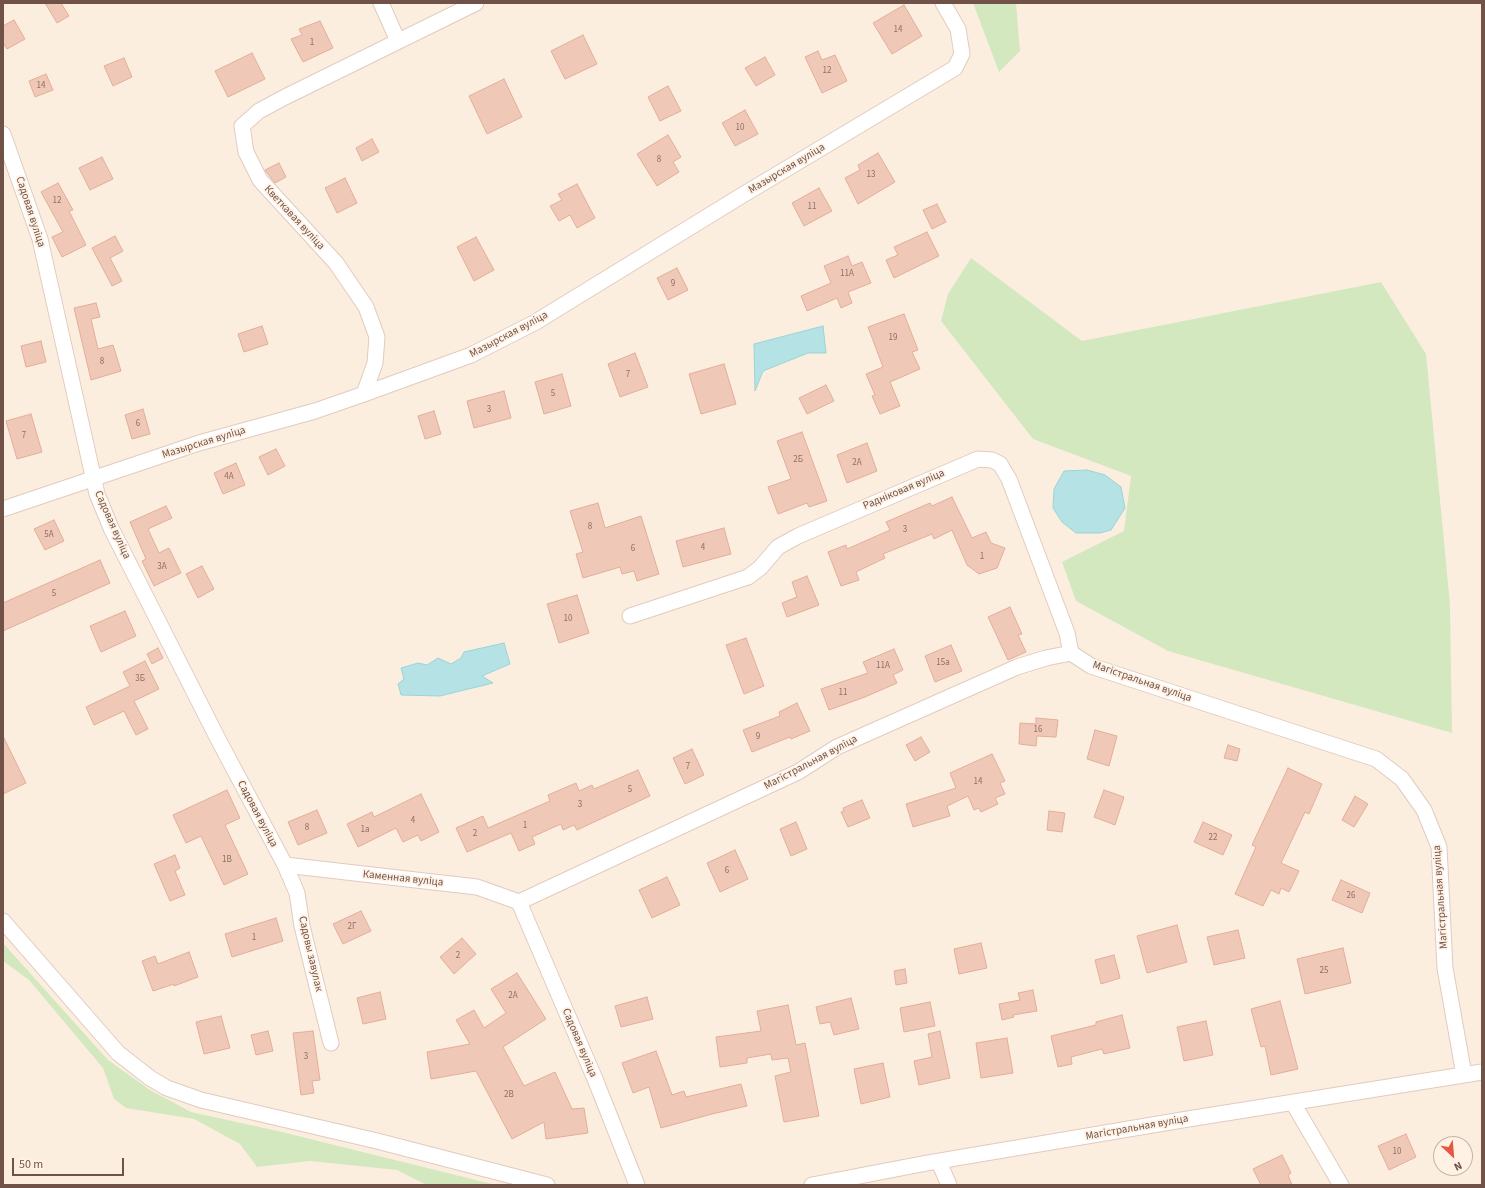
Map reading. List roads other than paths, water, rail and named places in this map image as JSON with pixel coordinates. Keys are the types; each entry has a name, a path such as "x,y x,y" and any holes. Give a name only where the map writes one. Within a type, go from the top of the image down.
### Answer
{"street":[{"path":"381,3 398,41"},
{"name":"Кветкавая вуліца","path":"364,394 375,363 377,337 366,307 336,263 260,180 246,152 242,126 259,111 285,97 476,3"},
{"name":"Мазырская вуліца","path":"3,509 199,443 315,411 364,394 472,355 534,323 741,196 955,68 962,54 958,29 943,3"},
{"name":"Садовая вуліца","path":"3,134 40,239 97,494 112,528 221,746 275,849 285,865"},
{"name":"Радніковая вуліца","path":"630,616 748,577 760,568 778,547 798,536 978,459 992,460 1000,464 1008,479 1067,633 1071,653"},
{"name":"Магістральная вуліца","path":"519,902 798,772 837,747 1017,668 1046,658 1071,653 1091,666 1376,759 1402,778 1424,810 1440,847 1445,968 1464,1074"},
{"name":"Каменная вуліца","path":"285,865 477,887 519,902"},
{"name":"Садовы завулак","path":"285,865 297,893 302,926 331,1043"},
{"name":"Садовая вуліца","path":"519,902 595,1079 637,1185"},
{"path":"3,921 118,1053 150,1078 167,1088 201,1100 377,1141 547,1185"},
{"name":"Магістральная вуліца","path":"812,1185 1182,1120 1482,1072"},
{"path":"1293,1103 1341,1185"},
{"path":"938,1162 949,1185"}],"water":[{"path":"823,326 826,353 808,353 763,371 755,391 754,344"},
{"path":"1087,470 1105,475 1121,487 1125,508 1111,530 1100,533 1076,533 1062,522 1053,508 1054,489 1064,471"},
{"path":"504,643 510,664 482,676 493,683 440,696 401,695 398,684 404,679 401,668 418,663 427,665 438,658 451,664 461,658 464,652"}]}
